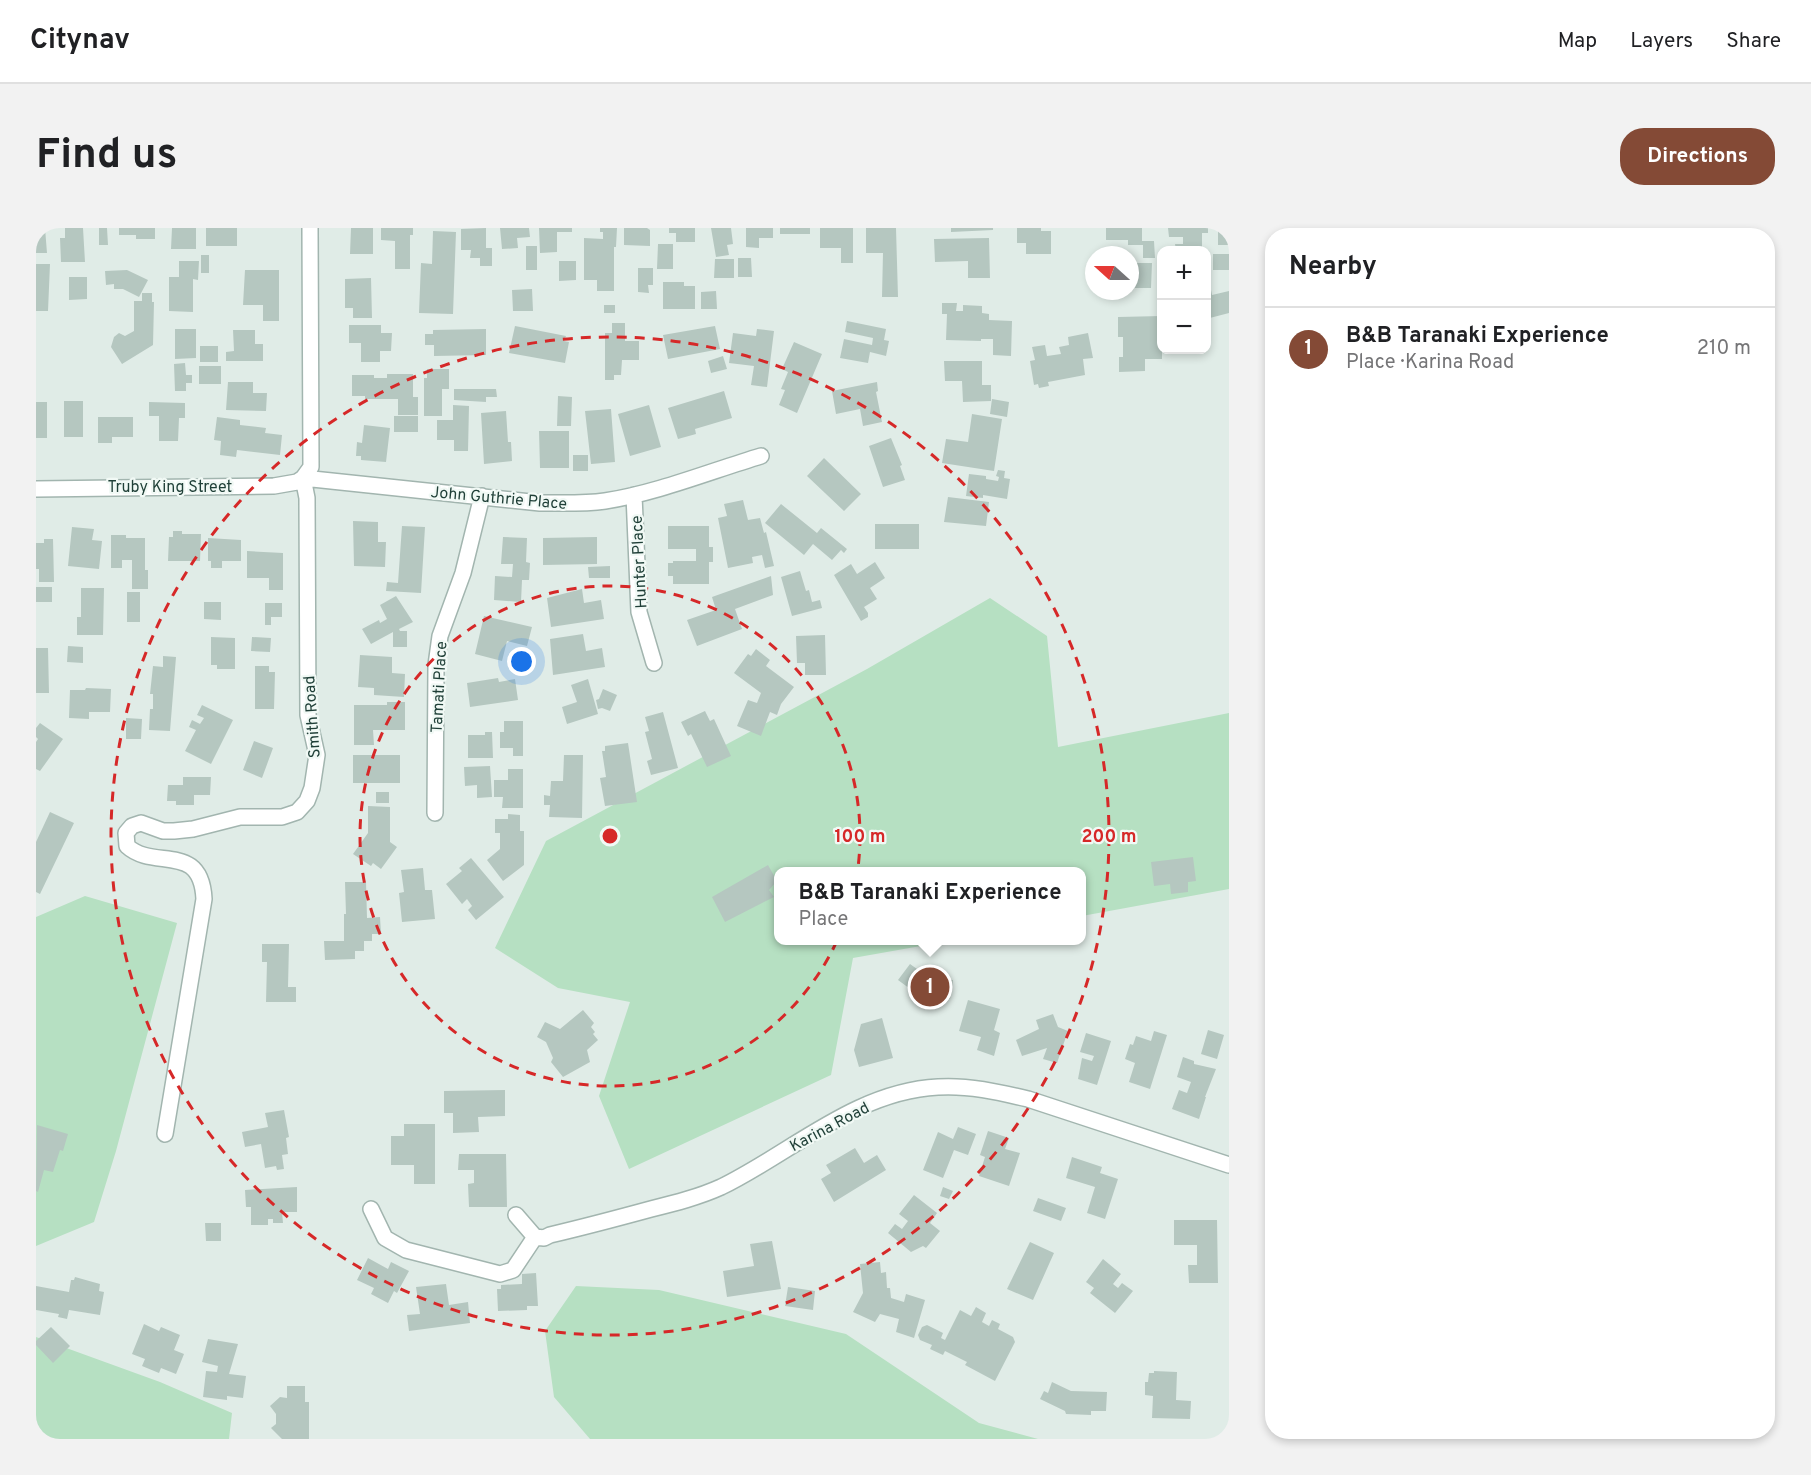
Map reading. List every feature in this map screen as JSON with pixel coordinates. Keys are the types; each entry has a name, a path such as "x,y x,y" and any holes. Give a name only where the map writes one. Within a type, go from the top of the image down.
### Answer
{"street":[{"name":"Smith Road","path":"165,1134 204,898 204,886 196,870 182,862 135,853 127,846 126,833 132,826 141,823 163,831 174,831 240,818 282,817 297,812 307,801 312,788 317,755 308,715 307,498 303,478 311,467 310,228"},
{"name":"John Guthrie Place","path":"303,478 540,503 570,504 634,495 761,456"},
{"name":"Truby King Street","path":"36,489 274,486 297,482 303,478"},
{"name":"Hunter Place","path":"634,495 639,612 654,663"},
{"name":"Tamati Place","path":"435,813 436,665 440,636 463,573 482,496"},
{"name":"Karina Road","path":"534,1237 544,1238 687,1200 720,1187 840,1118 867,1105 906,1092 936,1087 966,1088 1008,1094 1229,1166"},
{"path":"371,1209 385,1238 406,1250 500,1274 513,1270 534,1237 516,1215"}],"green space":[{"path":"990,598 1047,636 1058,747 1229,713 1229,889 1086,915 1086,867 774,867 774,945 926,945 853,958 831,1075 629,1169 599,1096 630,1002 558,988 495,948 546,841 867,669"},
{"path":"85,896 177,923 116,1151 94,1222 36,1246 36,917"},
{"path":"576,1286 659,1290 846,1334 979,1423 1038,1439 590,1439 554,1397 545,1331"},
{"path":"36,1337 160,1382 232,1413 229,1439 36,1439"}],"building":[{"path":"36,228 45,228 47,253 36,253"},
{"path":"65,228 83,228 85,262 61,262 60,238 65,238"},
{"path":"99,228 107,228 108,245 99,245"},
{"path":"119,228 155,228 155,239 136,239 136,235 119,235"},
{"path":"172,228 196,228 196,249 171,249"},
{"path":"206,228 237,228 237,246 206,246"},
{"path":"351,228 373,228 373,254 350,254"},
{"path":"381,228 413,228 413,235 410,235 410,269 395,269 395,241 381,240"},
{"path":"486,228 486,248 492,248 492,266 480,266 480,258 470,258 471,250 461,250 461,229"},
{"path":"500,228 529,228 530,237 517,238 518,248 502,249"},
{"path":"539,228 572,228 572,232 557,232 557,252 540,253"},
{"path":"600,228 617,228 616,247 614,247 614,291 597,291 597,280 584,280 584,238 603,239 603,232 600,232"},
{"path":"624,228 650,230 650,246 624,245"},
{"path":"669,228 695,228 695,242 676,242 676,233 669,233"},
{"path":"711,228 731,228 733,244 727,245 729,255 716,257"},
{"path":"746,228 773,228 773,238 759,238 759,248 746,247"},
{"path":"780,228 810,228 810,234 780,234"},
{"path":"820,228 853,228 853,263 841,263 841,248 820,248"},
{"path":"866,228 896,228 898,297 882,297 883,253 866,253"},
{"path":"951,228 993,228 993,230 951,232"},
{"path":"1017,228 1041,228 1041,231 1051,231 1051,254 1026,254 1026,243 1017,243"},
{"path":"1106,228 1142,228 1142,241 1154,241 1155,258 1143,258 1143,245 1128,245 1128,240 1106,240"},
{"path":"1168,228 1208,228 1208,233 1202,233 1202,246 1175,246 1175,244 1183,244 1183,237 1169,237"},
{"path":"1218,228 1229,228 1229,245 1218,245"},
{"path":"433,231 456,232 453,314 419,313 421,263 432,264"},
{"path":"989,238 990,278 968,278 968,261 935,262 934,239"},
{"path":"658,244 673,244 673,269 657,269"},
{"path":"526,246 537,246 537,270 526,270"},
{"path":"1213,254 1229,254 1229,270 1213,270"},
{"path":"201,255 209,255 209,273 201,273"},
{"path":"738,258 751,258 752,277 738,277"},
{"path":"715,259 734,259 734,278 714,278"},
{"path":"179,261 199,261 198,280 193,279 193,312 169,311 169,277 179,277"},
{"path":"559,261 576,261 576,280 559,281"},
{"path":"1139,263 1152,263 1151,288 1139,288"},
{"path":"36,264 50,264 48,311 36,311"},
{"path":"638,268 653,268 653,285 648,285 649,293 638,292"},
{"path":"127,270 148,280 139,297 123,289 114,289 114,284 106,285 105,271"},
{"path":"245,270 279,270 279,321 263,321 263,305 243,305"},
{"path":"69,277 87,277 87,299 69,300"},
{"path":"371,278 372,318 353,318 353,308 345,308 345,279"},
{"path":"663,282 684,282 684,286 695,286 695,309 663,309"},
{"path":"532,289 533,311 513,311 512,290"},
{"path":"1211,290 1212,295 1229,291 1229,313 1211,318"},
{"path":"716,291 717,309 701,309 701,292"},
{"path":"142,293 152,293 152,302 154,302 153,345 122,364 111,347 114,337 119,333 125,336 134,331 134,301 142,301"},
{"path":"942,303 957,303 956,311 963,311 963,305 982,306 982,313 989,314 989,320 1012,321 1011,356 993,355 993,339 946,340 947,314 942,314"},
{"path":"604,305 615,305 615,313 604,313"},
{"path":"1157,316 1157,354 1162,354 1162,359 1145,359 1145,371 1119,372 1119,357 1123,357 1123,337 1118,337 1118,317"},
{"path":"847,321 886,329 884,340 889,341 886,356 870,352 868,363 840,358 844,339 872,345 873,338 845,332"},
{"path":"612,323 625,323 625,341 639,341 639,360 622,360 621,375 614,375 614,380 605,380 605,333 612,333"},
{"path":"349,325 381,325 381,333 392,333 391,351 380,351 380,362 361,362 361,343 349,343"},
{"path":"515,326 566,336 564,341 569,342 565,363 509,353"},
{"path":"715,326 720,349 668,359 663,335"},
{"path":"175,329 196,329 196,358 175,359"},
{"path":"486,329 486,355 434,356 434,345 425,345 425,334 433,334 433,330"},
{"path":"757,329 774,331 767,387 751,385 754,366 729,363 733,333 756,336"},
{"path":"233,330 255,330 255,344 263,344 263,361 226,361 226,352 234,351"},
{"path":"1088,333 1093,358 1083,359 1085,375 1048,382 1049,386 1039,388 1038,384 1034,385 1030,361 1035,360 1032,347 1045,345 1047,356 1061,354 1059,347 1069,345 1068,337"},
{"path":"794,342 822,354 797,413 779,405 785,390 781,389 788,372 782,369"},
{"path":"200,346 218,346 218,362 200,362"},
{"path":"723,356 727,369 711,373 708,361"},
{"path":"944,361 982,361 982,385 991,385 991,401 963,402 962,381 945,381"},
{"path":"185,363 186,375 192,375 192,383 186,383 186,391 175,391 174,364"},
{"path":"199,366 221,366 221,384 199,384"},
{"path":"427,369 449,369 449,389 442,389 442,416 424,416 424,378 427,378"},
{"path":"387,374 413,374 413,397 418,397 418,415 398,415 398,399 365,399 365,396 352,396 352,375 374,375 374,378 387,378"},
{"path":"228,382 253,382 253,393 267,393 266,411 226,410"},
{"path":"877,382 878,391 876,392 882,422 863,426 860,409 836,414 832,391"},
{"path":"454,389 496,389 497,397 486,397 486,402 454,400"},
{"path":"724,391 732,418 695,429 696,434 678,439 668,408"},
{"path":"558,396 572,397 571,426 557,426"},
{"path":"992,399 1009,402 1007,417 990,414"},
{"path":"64,401 83,401 83,437 64,437"},
{"path":"36,402 47,402 47,438 36,438"},
{"path":"149,402 185,403 185,418 179,418 178,441 159,441 159,416 149,416"},
{"path":"453,405 469,406 468,451 454,451 454,440 437,440 437,420 453,420"},
{"path":"649,405 661,447 630,456 618,414"},
{"path":"611,409 615,462 591,464 585,411"},
{"path":"506,411 512,461 484,464 481,413"},
{"path":"972,414 1002,419 994,471 942,463 946,439 968,442"},
{"path":"394,416 418,416 418,432 394,432"},
{"path":"98,417 133,417 133,437 112,437 112,443 98,443"},
{"path":"217,417 240,420 240,425 266,428 265,433 282,435 280,455 237,450 236,457 220,455 221,441 214,440"},
{"path":"364,425 390,428 386,462 361,460 361,456 356,456 357,442 362,443"},
{"path":"539,431 569,431 569,468 540,468"},
{"path":"891,438 902,465 900,466 905,480 883,487 869,446"},
{"path":"573,455 588,455 588,471 573,471"},
{"path":"824,458 861,494 844,511 807,476"},
{"path":"998,470 1005,471 1004,478 1010,479 1007,499 983,495 983,498 966,496 969,474 986,476 986,479 998,481 999,477 996,476"},
{"path":"948,497 989,502 986,526 944,522"},
{"path":"743,500 748,520 760,518 764,533 766,532 774,566 765,568 762,555 752,557 753,563 728,568 718,518 727,516 724,504"},
{"path":"781,504 817,533 821,528 847,549 844,553 841,550 832,560 813,544 804,555 765,523"},
{"path":"353,521 378,522 378,542 386,542 385,567 354,566"},
{"path":"875,524 919,524 919,549 875,549"},
{"path":"402,526 425,527 421,593 386,591 387,582 398,583"},
{"path":"668,526 709,526 709,547 713,547 713,562 709,562 709,584 673,584 673,576 668,576 668,563 696,561 696,549 668,549"},
{"path":"72,527 94,529 92,540 102,541 99,569 68,566"},
{"path":"173,531 182,531 182,534 201,534 200,561 168,561 169,537 173,537"},
{"path":"111,535 145,538 145,570 148,570 148,589 132,589 132,560 122,560 122,568 111,568"},
{"path":"503,537 527,538 526,562 530,563 529,580 522,580 521,602 494,600 495,576 512,577 513,564 501,564"},
{"path":"597,537 597,564 543,565 543,538"},
{"path":"208,538 241,540 241,561 222,561 222,568 211,568 211,561 208,561"},
{"path":"44,539 53,539 54,582 39,582 39,569 36,569 36,543 44,543"},
{"path":"247,551 283,553 283,590 269,590 269,578 247,578"},
{"path":"875,562 885,578 870,588 877,599 864,607 868,617 861,621 834,575 851,564 857,574"},
{"path":"610,566 610,578 589,578 588,567"},
{"path":"800,571 812,602 820,600 822,608 792,616 781,577"},
{"path":"771,576 773,595 735,609 742,629 697,646 687,620 716,610 712,597"},
{"path":"36,587 52,587 52,602 36,602"},
{"path":"81,588 104,588 103,635 77,635 77,617 81,617"},
{"path":"582,589 584,603 601,600 604,619 551,627 547,598"},
{"path":"127,592 140,592 140,622 127,622"},
{"path":"396,596 413,622 399,629 407,631 407,647 393,647 393,632 371,644 362,629 379,620 380,623 387,619 380,605"},
{"path":"204,602 221,602 221,620 204,619"},
{"path":"265,603 282,603 282,617 271,617 271,625 265,625"},
{"path":"484,616 532,627 527,646 507,641 502,661 475,654"},
{"path":"583,634 586,651 602,648 605,667 553,675 550,639"},
{"path":"825,635 826,675 805,675 805,663 797,663 796,636"},
{"path":"211,637 235,638 235,669 217,669 217,665 211,665"},
{"path":"252,637 271,638 270,652 251,651"},
{"path":"68,646 83,647 83,663 67,662"},
{"path":"36,648 48,648 49,693 36,693"},
{"path":"756,649 770,660 766,666 794,687 781,704 777,715 770,712 761,736 737,726 748,700 757,703 761,693 734,673 748,654 751,656"},
{"path":"360,655 392,657 392,673 405,674 404,697 374,695 374,688 358,687"},
{"path":"163,656 176,657 170,731 149,730 150,709 153,709 153,694 150,694 153,666 163,667"},
{"path":"255,666 269,666 269,672 275,672 274,709 255,709"},
{"path":"498,678 499,682 515,679 518,700 470,707 467,683"},
{"path":"588,679 598,714 567,724 562,707 577,702 571,685"},
{"path":"86,688 111,689 110,712 89,712 89,719 69,718 70,690 85,690"},
{"path":"603,689 617,695 610,711 598,709 596,700 599,699"},
{"path":"387,702 405,702 405,730 373,730 374,745 354,745 354,705 387,705"},
{"path":"202,705 233,720 211,764 185,751 196,730 189,727 192,720 200,724 204,718 197,715"},
{"path":"705,711 710,721 714,719 731,756 707,767 691,734 688,736 681,722"},
{"path":"663,712 678,768 651,775 647,761 652,759 645,732 649,731 645,717"},
{"path":"126,718 142,719 141,739 126,739"},
{"path":"504,721 523,721 523,756 513,756 513,748 500,748 500,732 504,732"},
{"path":"40,723 63,739 40,771 36,769 38,739 36,728"},
{"path":"485,732 492,732 493,758 468,758 468,735 485,735"},
{"path":"254,741 273,748 262,778 243,770"},
{"path":"628,743 637,802 605,806 600,778 606,777 602,751 605,751 605,746"},
{"path":"353,755 400,755 400,783 353,783"},
{"path":"564,755 583,755 582,818 549,817 550,805 544,805 544,795 550,796 551,781 563,781"},
{"path":"490,766 492,797 477,798 477,785 465,786 464,767"},
{"path":"508,769 523,769 523,808 502,808 503,797 494,797 494,780 508,780"},
{"path":"183,777 211,777 210,795 194,795 194,805 176,805 176,801 167,801 168,785 183,785"},
{"path":"376,792 389,792 389,803 376,803"},
{"path":"368,806 390,807 390,842 397,847 381,869 373,863 371,866 353,854 368,833"},
{"path":"50,812 74,823 40,894 36,892 36,842"},
{"path":"508,814 520,815 520,831 524,831 524,865 503,881 487,860 500,849 500,833 495,833 495,819 508,819"},
{"path":"1193,857 1196,881 1188,882 1188,892 1171,894 1170,884 1154,886 1151,862"},
{"path":"471,858 504,897 476,920 468,910 472,906 467,899 462,904 446,884 462,871 459,868"},
{"path":"768,865 774,876 774,884 769,890 774,897 725,922 712,897"},
{"path":"423,868 425,890 432,890 435,919 402,922 399,893 404,892 401,870"},
{"path":"345,882 366,882 367,918 380,917 381,934 372,934 372,941 364,941 364,951 355,951 355,959 325,960 324,941 344,941"},
{"path":"262,944 289,944 288,987 296,987 296,1002 266,1002 267,962 262,962"},
{"path":"910,964 931,979 953,980 950,999 917,994 898,980"},
{"path":"968,1000 1000,1009 994,1030 1000,1033 994,1056 977,1050 981,1037 959,1031"},
{"path":"583,1010 594,1023 591,1027 598,1040 587,1050 590,1062 563,1077 551,1062 553,1058 546,1042 537,1037 545,1022 560,1029"},
{"path":"1053,1014 1058,1027 1068,1031 1057,1063 1043,1059 1047,1048 1022,1056 1016,1040 1039,1029 1036,1020"},
{"path":"882,1018 893,1058 859,1067 854,1050 861,1024"},
{"path":"1208,1030 1224,1035 1217,1059 1201,1054"},
{"path":"1154,1031 1167,1035 1150,1089 1129,1082 1135,1063 1125,1059 1130,1044 1133,1045 1136,1036 1151,1041"},
{"path":"1086,1033 1111,1041 1097,1085 1078,1079 1082,1058 1092,1061 1094,1056 1080,1052"},
{"path":"1183,1057 1194,1061 1194,1064 1216,1069 1199,1119 1172,1109 1179,1090 1187,1093 1191,1082 1177,1077"},
{"path":"505,1090 505,1116 478,1117 479,1132 453,1133 453,1113 444,1113 444,1091"},
{"path":"284,1110 289,1137 286,1138 288,1154 282,1155 284,1169 277,1170 276,1166 265,1168 261,1144 245,1147 242,1132 268,1127 265,1113"},
{"path":"404,1124 435,1124 435,1184 414,1184 414,1165 391,1165 391,1136 404,1136"},
{"path":"37,1125 68,1134 53,1172 44,1170 38,1192 36,1191"},
{"path":"958,1127 976,1134 968,1155 954,1150 943,1178 923,1170 938,1132 953,1139"},
{"path":"988,1131 1009,1138 1005,1149 1020,1153 1009,1186 979,1176 985,1157 980,1155"},
{"path":"855,1148 864,1163 877,1155 886,1170 834,1202 821,1179 831,1173 826,1165"},
{"path":"459,1154 506,1154 507,1207 469,1207 468,1184 474,1183 474,1170 458,1170"},
{"path":"1072,1157 1102,1167 1100,1173 1118,1179 1105,1219 1087,1213 1095,1187 1066,1178"},
{"path":"297,1187 297,1212 282,1212 283,1223 273,1223 273,1219 268,1219 268,1225 251,1225 251,1207 246,1207 245,1190"},
{"path":"943,1187 953,1191 949,1199 940,1196"},
{"path":"914,1195 937,1213 930,1223 940,1231 926,1248 923,1246 911,1252 888,1233 895,1224 902,1229 908,1221 899,1214"},
{"path":"1038,1198 1066,1208 1061,1221 1033,1211"},
{"path":"1174,1220 1217,1220 1218,1283 1189,1283 1188,1265 1197,1265 1197,1245 1174,1245"},
{"path":"205,1223 221,1223 221,1241 206,1241"},
{"path":"772,1241 781,1289 727,1297 723,1271 754,1266 750,1244"},
{"path":"1030,1242 1054,1253 1033,1300 1007,1289"},
{"path":"368,1258 388,1269 391,1262 409,1271 397,1293 394,1291 388,1303 371,1294 374,1288 357,1280"},
{"path":"1103,1259 1121,1274 1113,1284 1118,1288 1122,1283 1133,1291 1115,1313 1090,1293 1094,1288 1086,1282"},
{"path":"880,1262 881,1273 886,1272 887,1288 890,1288 891,1298 904,1302 906,1294 925,1300 914,1338 896,1332 899,1319 880,1314 875,1322 853,1312 863,1293 860,1264"},
{"path":"536,1273 538,1306 527,1306 527,1310 498,1311 497,1289 501,1289 501,1285 522,1284 522,1274"},
{"path":"75,1277 100,1284 99,1291 104,1292 100,1315 69,1310 67,1319 58,1317 59,1314 36,1310 36,1286 69,1292 71,1280"},
{"path":"446,1284 449,1305 468,1302 470,1323 409,1331 407,1315 420,1314 416,1287"},
{"path":"788,1287 815,1291 813,1310 785,1306"},
{"path":"976,1307 986,1313 982,1322 989,1326 992,1320 1000,1324 998,1329 1013,1337 1015,1342 995,1381 965,1365 967,1362 945,1351 943,1355 930,1349 932,1345 920,1340 918,1335 922,1327 927,1325 943,1333 941,1338 945,1340 960,1310 971,1316"},
{"path":"144,1324 159,1331 161,1327 180,1335 174,1350 184,1354 176,1374 161,1368 159,1373 142,1366 145,1359 132,1354"},
{"path":"51,1327 70,1346 53,1363 36,1345 36,1341"},
{"path":"208,1339 238,1344 229,1374 246,1376 243,1398 227,1396 227,1400 203,1397 206,1371 217,1372 218,1366 202,1362"},
{"path":"1154,1371 1177,1372 1176,1400 1191,1401 1190,1419 1152,1418 1153,1396 1145,1395 1145,1382 1148,1382 1149,1373 1154,1373"},
{"path":"1052,1382 1071,1391 1107,1392 1106,1411 1091,1411 1091,1415 1066,1414 1065,1411 1040,1399 1044,1391 1048,1393"},
{"path":"287,1386 305,1386 305,1402 309,1402 309,1439 282,1439 271,1428 276,1424 276,1414 270,1406 280,1397 287,1398"}],"place":[{"name":"B&B Taranaki Experience","path":"930,987"}]}
